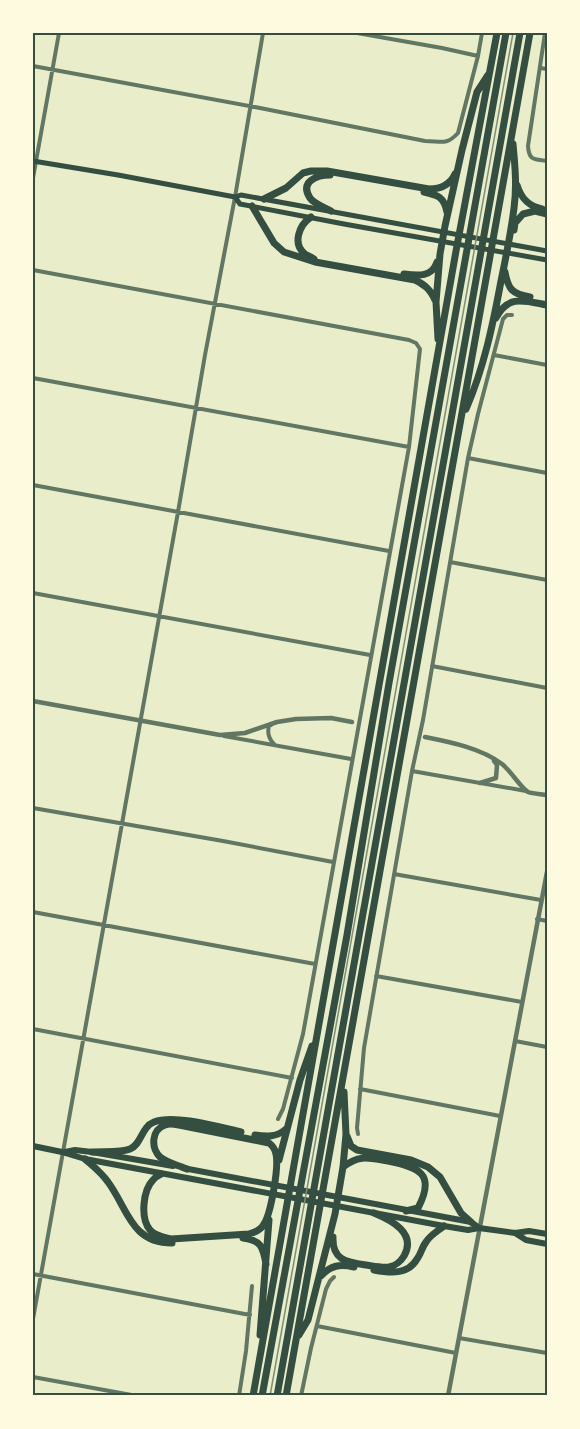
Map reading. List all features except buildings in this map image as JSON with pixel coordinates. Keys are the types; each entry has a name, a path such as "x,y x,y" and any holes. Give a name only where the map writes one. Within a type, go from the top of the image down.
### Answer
{"highway":[{"path":"253,1396 438,350 497,33"},
{"path":"262,1396 347,935 389,683 506,33"},
{"path":"277,1396 520,33"},
{"path":"286,1396 530,33"},
{"path":"438,350 436,302 441,251 459,163 477,92 490,72"},
{"path":"461,419 474,390 493,325 505,262 514,207 512,136"},
{"path":"264,200 286,188 303,173 311,171 327,171 417,188 439,189 453,178 459,163"},
{"path":"331,211 316,203 307,190 310,180 317,176 328,175 432,194 441,198 445,203 446,226"},
{"path":"515,180 519,194 527,203 547,212"},
{"path":"252,206 274,243 284,252 315,262 415,280 431,291 436,302"},
{"path":"509,237 515,223 523,214 547,212"},
{"path":"311,217 303,223 298,238 299,246 304,254 313,258 421,276 428,274 435,267 441,251"},
{"path":"505,262 507,283 512,291 521,296 547,303"},
{"path":"493,325 500,310 506,304 514,301 547,303"},
{"path":"275,1177 300,1080 319,1027"},
{"path":"296,1341 309,1320 339,1191 346,1134 343,1084"},
{"path":"92,1152 130,1149 152,1122 167,1119 201,1123 261,1136 278,1135 286,1130"},
{"path":"161,1174 152,1180 148,1188 144,1209 145,1221 150,1230 159,1237 171,1239 249,1234 257,1232 264,1226 271,1202 277,1156 274,1147 269,1143 179,1125 167,1124 160,1127 153,1145 155,1149 161,1157 186,1169"},
{"path":"346,1134 351,1146 357,1150 411,1160 428,1167 440,1177 461,1213 471,1222"},
{"path":"343,1167 358,1157 367,1157 416,1168 422,1174 425,1193 418,1208 406,1211"},
{"path":"85,1159 102,1173 134,1225 151,1240 171,1243 254,1239 264,1250 266,1264"},
{"path":"257,1376 269,1211"},
{"path":"334,1218 332,1245 340,1259 351,1263 390,1267 404,1256 407,1247 406,1238 393,1221 374,1213"},
{"path":"320,1278 330,1268 338,1265 384,1272 408,1269 418,1258 427,1240 444,1226"}],"main road":[{"path":"34,161 235,197 241,195 547,251"},
{"path":"235,197 240,204 547,260"},
{"path":"33,1146 161,1174 444,1226 468,1230 479,1228 515,1233 529,1231 547,1234"},
{"path":"62,1152 75,1150 92,1152 186,1169 471,1222 479,1228"},
{"path":"515,1233 526,1240 547,1244"}],"street":[{"path":"33,178 34,161 59,33"},
{"path":"33,1319 263,33"},
{"path":"357,33 478,56"},
{"path":"33,66 425,141 447,142 458,133 482,33"},
{"path":"545,33 528,154 531,158 547,161"},
{"path":"540,68 547,69"},
{"path":"33,270 409,340 420,349 409,447 303,1034 279,1119"},
{"path":"358,1134 364,1048 468,458 503,319 507,315 512,315"},
{"path":"494,355 547,365"},
{"path":"33,378 409,447"},
{"path":"468,458 547,473"},
{"path":"33,485 389,551"},
{"path":"450,562 547,580"},
{"path":"33,593 370,655"},
{"path":"432,666 547,688"},
{"path":"33,701 351,759"},
{"path":"220,735 245,733 276,722 318,717 352,722"},
{"path":"275,745 268,731 269,726 276,722"},
{"path":"425,737 456,743 493,759 509,770 527,792"},
{"path":"480,783 496,778 497,765 493,759"},
{"path":"412,771 547,795"},
{"path":"33,808 333,862"},
{"path":"448,1396 547,872"},
{"path":"394,874 541,900"},
{"path":"33,912 315,964"},
{"path":"537,919 547,921"},
{"path":"376,976 522,1002"},
{"path":"33,1029 292,1078"},
{"path":"515,1041 547,1047"},
{"path":"360,1089 500,1116"},
{"path":"33,1274 250,1315"},
{"path":"301,1396 310,1348 327,1289 334,1277"},
{"path":"239,1396 252,1286"},
{"path":"317,1326 456,1353"},
{"path":"459,1338 547,1353"},
{"path":"33,1377 137,1396"}],"railway":[{"path":"270,1396 513,33"}]}
